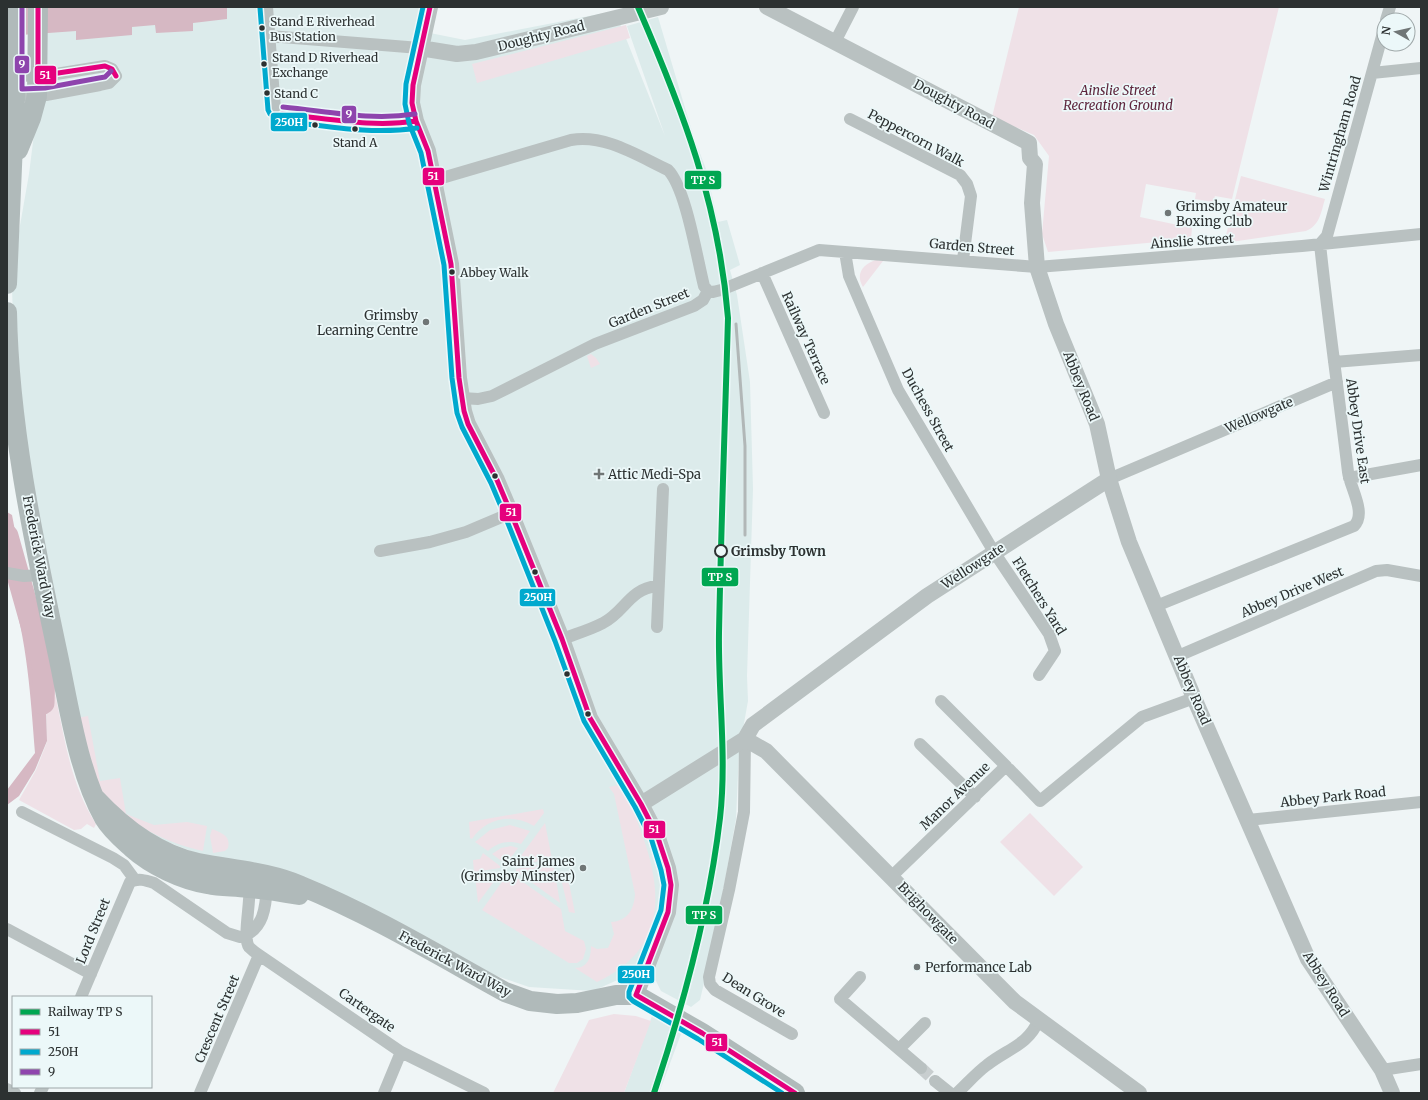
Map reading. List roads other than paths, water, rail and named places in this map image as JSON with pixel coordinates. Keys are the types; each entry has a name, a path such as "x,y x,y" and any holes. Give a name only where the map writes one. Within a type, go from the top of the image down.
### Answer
{"main road":[{"path":"7,284 15,96 15,7"},
{"path":"13,163 31,118 37,96 38,7"},
{"name":"Frederick Ward Way","path":"7,312 10,372 33,576 88,781 105,819 115,833 147,860 184,877 207,884 258,881 329,898 505,992 530,1001 557,1004 577,1003 616,995 636,995 702,1033 795,1093"}],"street":[{"path":"267,7 275,109 282,114 379,124 396,125 416,121"},
{"path":"430,7 420,48 413,98 416,121 428,151 435,180 451,264 462,398 468,424 497,480 562,639 590,718 641,804 663,851 668,868 671,893 665,924 636,995"},
{"name":"Doughty Road","path":"420,48 457,54 476,52 661,7"},
{"name":"Doughty Road","path":"767,7 1029,143 1030,158 1035,164 1032,203 1037,266"},
{"path":"835,42 853,7"},
{"path":"269,36 420,48"},
{"name":"Wintringham Road","path":"1320,244 1327,236 1378,52"},
{"path":"15,76 38,76 105,66 112,69 116,76 109,83 100,85 37,96 15,96"},
{"path":"1372,73 1421,68"},
{"name":"Peppercorn Walk","path":"850,119 960,175 967,184 970,196 963,260"},
{"path":"435,180 571,140 591,139 607,143 668,170 674,176 681,194 704,286 708,291"},
{"name":"Ainslie Street","path":"1037,266 1320,244 1421,234"},
{"name":"Abbey Drive East","path":"1156,606 1354,526 1358,521 1360,515 1349,478 1328,322 1320,244"},
{"name":"Garden Street","path":"462,398 478,399 492,396 595,344 694,306 703,300 708,291 713,292 721,290 819,250 1037,266"},
{"name":"Duchess Street","path":"845,252 850,276 898,390 994,552"},
{"name":"Abbey Road","path":"1037,266 1056,324 1097,424 1109,479 1127,536 1178,656 1194,698 1308,959 1382,1070 1392,1093"},
{"name":"Railway Terrace","path":"762,274 824,413"},
{"path":"1334,362 1421,355"},
{"name":"Wellowgate","path":"641,804 745,739 753,725 927,596 1109,479 1337,382"},
{"path":"1349,478 1421,465"},
{"path":"657,627 657,586 663,489"},
{"path":"380,551 430,542 466,532 509,509"},
{"name":"Fletchers Yard","path":"994,552 1049,634 1055,651 1039,675"},
{"name":"Abbey Drive West","path":"1178,656 1376,571 1387,570 1421,576"},
{"path":"7,573 33,576"},
{"path":"562,639 604,623 636,593 646,587 657,586"},
{"name":"Manor Avenue","path":"1009,769 1040,801 1142,718 1194,698"},
{"name":"Manor Avenue","path":"892,876 1006,766 941,701"},
{"name":"Brighowgate","path":"745,739 766,751 892,876 1015,1002 1132,1091"},
{"name":"Dean Grove","path":"745,739 744,812 730,890 709,977 710,984 715,990 792,1034"},
{"path":"920,744 975,797"},
{"name":"Abbey Park Road","path":"1248,820 1421,802"},
{"path":"22,812 113,858 124,865 135,880 154,882 227,933 234,936 245,935 254,929 262,918 266,905 258,881"},
{"name":"Lord Street","path":"81,996 126,889 130,882 135,880"},
{"path":"245,935 250,908 258,881"},
{"path":"7,929 91,974"},
{"name":"Cartergate","path":"245,935 249,946 259,955 402,1052 484,1093"},
{"name":"Crescent Street","path":"200,1093 259,955"},
{"path":"860,977 840,999 921,1068"},
{"path":"957,1093 986,1066 1025,1040 1035,1030 1039,1019"},
{"path":"899,1049 925,1023"},
{"path":"384,1093 402,1052"},
{"path":"1382,1070 1421,1064"},
{"path":"935,1081 950,1093"},
{"path":"7,1089 15,1093"}],"waterway":[{"path":"7,536 44,668 43,703"}],"tunnel":[{"path":"921,1068 935,1081"}],"railway":[{"path":"736,324 745,446 745,535"}],"place":[{"name":"Stand E Riverhead Bus Station","path":"262,28"},
{"name":"Stand D Riverhead Exchange","path":"264,64"},
{"name":"Stand C","path":"267,93"},
{"name":"Stand A","path":"355,129"},
{"name":"Grimsby Amateur Boxing Club","path":"1168,213"},
{"name":"Abbey Walk","path":"452,272"},
{"name":"Grimsby Learning Centre","path":"426,322"},
{"name":"Attic Medi-Spa","path":"599,474"},
{"name":"Grimsby Town","path":"721,551"},
{"name":"Saint James (Grimsby Minster)","path":"583,868"},
{"name":"Performance Lab","path":"917,967"}],"park label":[{"name":"Ainslie Street Recreation Ground","path":"1118,98"}]}
